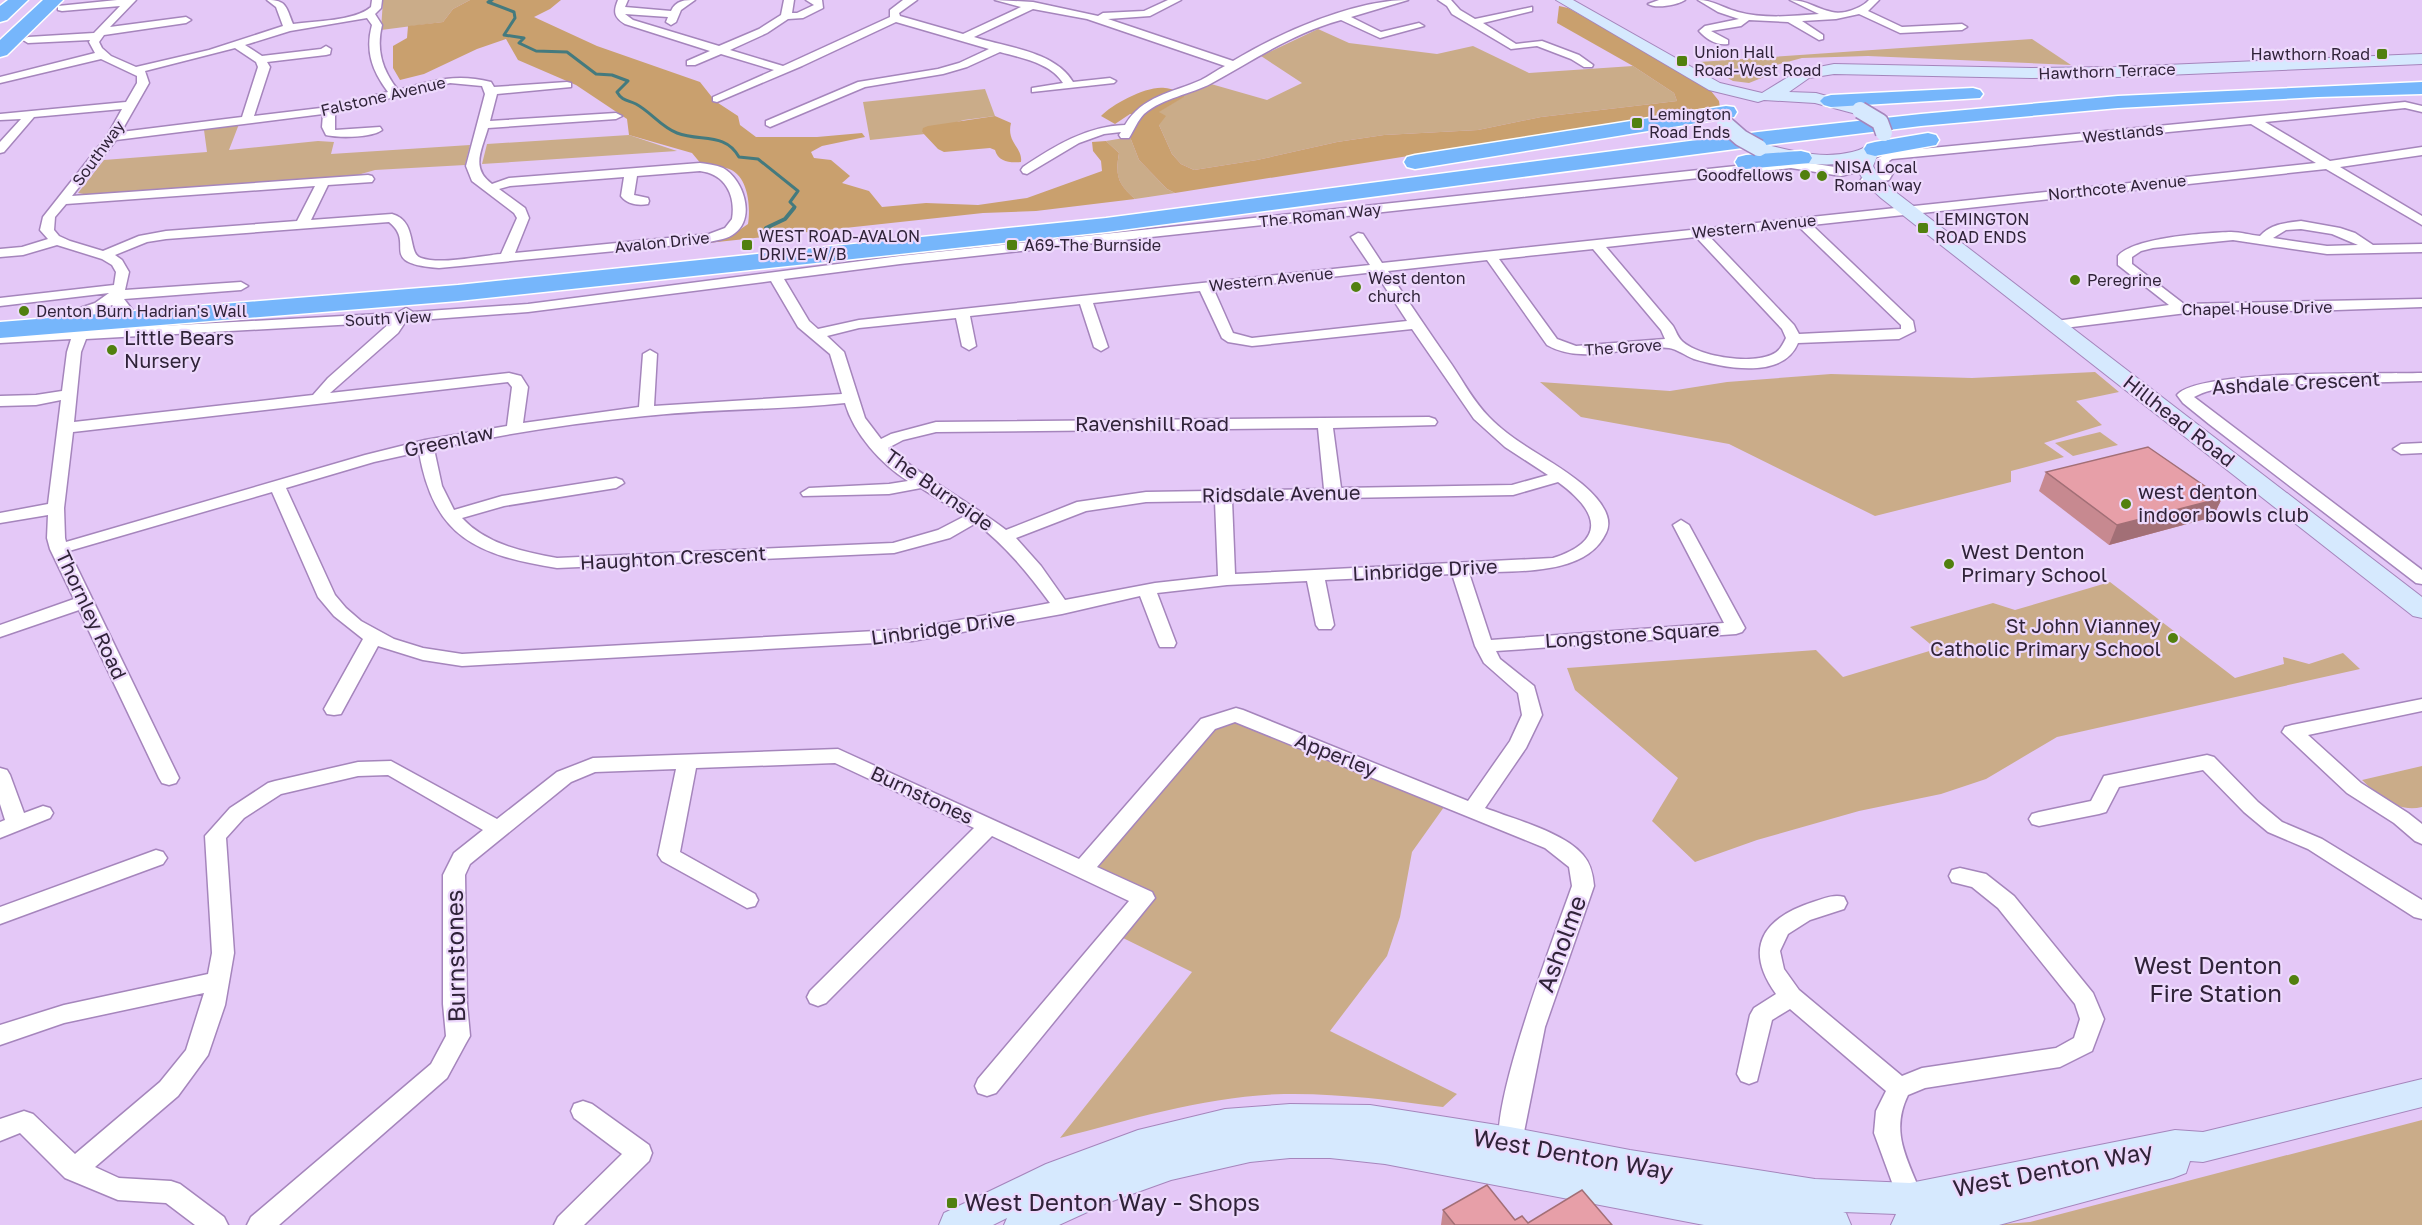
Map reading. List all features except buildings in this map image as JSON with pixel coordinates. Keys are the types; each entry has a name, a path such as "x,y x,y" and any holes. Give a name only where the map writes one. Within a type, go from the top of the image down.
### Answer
{"highway":[{"path":"0,16 19,0"},
{"path":"0,31 35,0"},
{"path":"0,51 58,4"},
{"path":"1823,99 2422,80"},
{"path":"0,321 75,326 121,298 394,288 1214,201 1744,132 1911,113 2108,96 2306,84"},
{"path":"1868,162 2028,125 2224,103 2422,88"},
{"path":"0,330 458,293 1106,225 1758,139 1921,120 2118,102 2422,88"},
{"path":"881,237 1175,199 1727,114"},
{"path":"1106,225 1178,220 1804,158"}],"street":[{"path":"272,0 280,5 289,28"},
{"path":"130,1 98,34 94,42 96,49 102,55 136,70 237,45 289,28 353,20 369,14 376,8 377,0"},
{"path":"661,32 673,20 676,8 690,0"},
{"path":"786,16 789,0"},
{"path":"691,63 764,31 786,16 799,16 819,6 818,2 811,0"},
{"path":"895,18 894,12 902,4 912,0"},
{"path":"1000,0 1089,16 1234,65"},
{"path":"964,38 1045,0"},
{"path":"1089,16 1146,14 1176,0"},
{"path":"1027,170 1049,154 1102,130 1114,127 1126,131 1138,113 1160,99 1206,82 1313,24 1403,0"},
{"path":"1443,0 1451,4 1456,12 1515,46 1538,43 1588,65"},
{"path":"1563,0 1715,87 1726,98 1727,114 1741,138 1759,147 1804,158 1868,162 1880,122 1860,110 1823,99 1763,97 1715,87"},
{"path":"1659,6 1680,0"},
{"path":"1703,0 1721,10 1746,17 1791,19 1863,12 1873,5 1874,0"},
{"path":"1795,0 1832,16"},
{"path":"58,4 130,1"},
{"path":"675,14 621,5 621,17 629,22 784,70"},
{"path":"1474,22 1528,9"},
{"path":"1863,12 1900,30 1962,27"},
{"path":"369,14 377,26 373,38 374,59 384,81 396,95"},
{"path":"1146,14 1142,24 1147,35"},
{"path":"1341,16 1380,35 1419,26"},
{"path":"1737,41 1724,45 1704,31 1714,26 1740,23 1746,17"},
{"path":"717,99 895,18 1040,60 1063,74 1070,86"},
{"path":"1791,19 1819,37"},
{"path":"28,40 98,34 187,21"},
{"path":"237,45 260,60 264,67 247,119"},
{"path":"770,123 862,84 939,72 963,65 999,48"},
{"path":"260,60 326,52 326,49"},
{"path":"0,80 102,55"},
{"name":"Hawthorn Terrace","path":"1727,114 1741,101 1763,97 1804,74 1834,69 2031,73 2119,72 2422,59"},
{"name":"Southway","path":"56,242 47,230 50,217 112,137 131,105 143,83 142,74 136,70"},
{"name":"Falstone Avenue","path":"112,137 329,110 450,80 470,80 487,84 490,91"},
{"path":"1036,90 1110,81"},
{"path":"1795,81 1823,99"},
{"path":"104,255 144,239 166,235 392,219 404,228 408,256 416,262 439,264 506,258 523,218 520,211 476,178 472,166 490,91 567,85"},
{"path":"0,117 131,105"},
{"name":"Westlands","path":"1868,162 1887,175 1882,159 1890,156 2405,105 2422,109"},
{"path":"329,110 330,132 338,134 376,130"},
{"path":"0,149 32,114"},
{"path":"483,124 616,116"},
{"path":"787,116 801,121"},
{"path":"2253,120 2422,221"},
{"name":"Northcote Avenue","path":"1906,209 2328,165 2422,151"},
{"name":"Hillhead Road","path":"1804,158 1868,162 1887,194 2422,602"},
{"name":"The Roman Way","path":"775,276 1791,164 1868,162"},
{"name":"Avalon Drive","path":"488,189 509,182 700,167 716,169 729,179 736,190 739,212 736,225 725,234 709,238 506,258"},
{"path":"631,173 627,196 643,201"},
{"path":"63,200 368,179"},
{"path":"303,224 324,182"},
{"name":"Western Avenue","path":"816,336 851,325 962,312 1906,209"},
{"path":"1793,338 1899,335 1908,331 1908,324 1800,221"},
{"path":"2264,239 2267,232 2275,227 2302,224 2320,227 2361,242 2371,250"},
{"path":"1674,343 1689,353 1707,360 1754,363 1772,359 1787,351 1793,338 1789,328 1698,232"},
{"path":"2181,308 2126,266 2125,256 2136,248 2153,244 2233,236 2327,250 2422,248"},
{"name":"Linbridge Drive","path":"277,485 327,597 339,613 373,638 428,656 473,659 912,635 962,629 1147,590 1227,580 1553,562 1567,559 1591,545 1598,536 1600,525 1598,512 1578,489 1491,429 1460,391 1359,237"},
{"path":"0,253 23,251 56,242 104,255 122,269 121,298"},
{"name":"The Grove","path":"1490,255 1552,342 1561,347 1576,350 1674,343 1668,329 1595,243"},
{"name":"South View","path":"0,339 75,326 401,316 528,308 775,276"},
{"name":"The Burnside","path":"775,276 803,324 837,352 857,418 878,447 923,483 977,516 1005,537 1035,570 1062,608"},
{"path":"0,302 121,298 246,284"},
{"path":"1205,286 1227,334 1241,341 1252,342 1415,324"},
{"path":"319,399 331,385 393,329 401,316 420,302 458,293"},
{"path":"1085,299 1101,347"},
{"path":"379,300 394,305 401,316"},
{"name":"Chapel House Drive","path":"2059,325 2211,306 2308,307 2422,303"},
{"path":"962,312 969,346"},
{"name":"Hillhead Road","path":"2059,325 2422,610"},
{"name":"Thornley Road","path":"75,326 56,508 56,538 59,549 169,778"},
{"path":"646,411 650,354"},
{"path":"66,428 509,377 516,379 520,387 515,428"},
{"name":"Ashdale Crescent","path":"2422,377 2230,383 2193,388 2186,395 2188,400 2214,421 2422,579"},
{"path":"0,401 36,400 69,394"},
{"name":"Greenlaw","path":"59,549 277,485 426,445 515,428 646,411 788,404 851,398"},
{"name":"Ravenshill Road","path":"878,447 897,437 936,427 1429,422"},
{"path":"1325,424 1333,493"},
{"name":"Haughton Crescent","path":"426,445 436,493 451,516 485,544 528,559 578,563 894,548 944,534 977,516"},
{"path":"2401,449 2422,448"},
{"name":"Ridsdale Avenue","path":"1005,537 1060,513 1120,499 1513,490 1555,472"},
{"path":"451,516 502,501 616,483"},
{"path":"809,493 889,489 923,483"},
{"path":"1223,495 1227,580"},
{"path":"0,518 56,508"},
{"name":"Longstone Square","path":"1488,654 1736,628 1681,525"},
{"path":"1459,568 1488,654 1527,690 1532,716 1519,743 1472,811"},
{"path":"1315,576 1325,625"},
{"path":"1147,590 1167,643"},
{"path":"0,632 84,602"},
{"path":"334,709 373,638"},
{"path":"2422,705 2292,732 2354,788 2402,818 2422,836"},
{"name":"Apperley","path":"1083,870 1208,724 1236,715 1472,811"},
{"name":"Burnstones","path":"260,1225 439,1071 458,1036 455,1004 454,875 461,859 564,777 593,765 838,756 1144,898 987,1086"},
{"path":"687,762 669,855 747,900"},
{"path":"2039,819 2099,807 2111,781 2207,762 2251,807 2275,827 2315,844 2422,911"},
{"path":"74,1170 169,1089 196,1055 213,1005 223,953 215,837 237,813 275,788 358,769 391,768 498,829"},
{"path":"0,775 8,827 43,813"},
{"name":"Asholme","path":"1472,811 1552,843 1572,856 1583,870 1583,886 1533,1027 1516,1104 1508,1156"},
{"path":"818,996 989,826"},
{"path":"0,916 35,901 156,858"},
{"path":"1910,1212 1886,1133 1888,1111 1899,1088 1922,1078 2060,1057 2084,1044 2092,1019 2085,1000 2006,902 1978,880 1960,876"},
{"path":"1836,903 1802,914 1780,928 1769,951 1773,972 1791,996 1899,1088"},
{"path":"0,1035 64,1014 217,981"},
{"path":"1749,1074 1762,1015 1791,996"},
{"name":"West Denton Way","path":"1022,1225 1071,1200 1148,1171 1235,1149 1329,1142 1640,1168 1910,1212 1972,1216 2186,1158 2203,1147 2422,1093"},
{"path":"567,1225 640,1154 584,1111"},
{"name":"West Denton Way","path":"957,1225 1059,1175 1128,1149 1225,1124 1290,1119 1370,1120 1677,1204 1805,1224 1833,1225"},
{"path":"0,1130 24,1121 74,1170 118,1189 171,1192 207,1223"}],"shaded area":[{"path":"383,0 470,0 453,9 443,22 381,30"},
{"path":"470,0 561,0 534,17 597,46 700,82 715,101 738,116 740,125 756,137 817,137 862,133 865,137 822,146 811,152 814,158 831,160 850,176 842,183 869,191 882,207 926,203 978,205 1027,198 1102,171 1101,161 1093,151 1092,142 1106,141 1119,153 1117,168 1119,179 1135,199 708,243 732,235 748,224 748,200 739,176 726,168 702,165 692,153 629,135 627,119 576,85 518,60 506,39 477,49 424,74 400,80 393,68 393,46 407,38 408,26 443,22 453,9"},
{"path":"1559,6 1568,8 1665,62 1711,91 1719,101 1720,108 1175,193 1167,189 1139,160 1130,137 1144,114 1130,114 1115,124 1101,116 1122,101 1149,89 1167,88 1183,94 1184,97 1159,112 1166,116 1159,125 1172,154 1181,164 1194,170 1384,135 1478,130 1541,117 1677,101 1674,93 1633,66 1557,23"},
{"path":"1318,29 1349,43 1437,54 1473,46 1529,73 1633,66 1674,93 1677,101 1541,117 1478,130 1384,135 1194,170 1181,164 1172,154 1159,125 1158,112 1183,97 1183,94 1211,84 1267,100 1302,83 1261,56"},
{"path":"2032,39 2071,65 1868,56 1802,58 1773,66 1764,77 1749,83 1733,81 1699,62"},
{"path":"985,89 995,116 964,120 922,132 925,134 870,140 863,102"},
{"path":"995,116 1011,123 1012,140 1020,152 1021,162 1005,161 990,148 944,152 938,149 922,132 923,128 928,126"},
{"path":"239,124 229,150 318,141 334,142 331,154 470,145 465,165 375,170 347,178 89,195 78,193 104,160 207,152 204,130"},
{"path":"629,135 677,151 482,164 487,144"},
{"path":"1130,137 1139,160 1167,189 1175,193 1135,199 1125,189 1119,179 1117,168 1119,153 1106,141"},
{"path":"2095,372 2119,392 2076,401 2102,425 2044,443 2064,457 2011,471 2011,482 1875,516 1729,444 1581,417 1540,382 1670,391 1727,382 1831,374 1972,378"},
{"path":"2100,432 2118,445 2073,456 2055,443"},
{"path":"2110,582 2235,678 2284,664 2283,657 2309,664 2343,653 2360,669 2057,737 1986,779 1941,794 1859,811 1757,840 1695,862 1652,821 1678,778 1575,690 1567,668 1816,650 1843,677 1936,649 1910,627 1993,603 2015,610"},
{"path":"1236,721 1444,807 1412,852 1400,917 1387,956 1330,1031 1457,1094 1443,1107 1324,1095 1284,1094 1227,1099 1143,1116 1060,1138 1192,972 1119,936 1153,896 1098,867 1104,855 1211,728"},
{"path":"2422,766 2422,807 2404,808 2389,802 2362,780"},
{"path":"2422,1120 2422,1225 1993,1225 2030,1222"}],"waterway":[{"path":"492,0 488,2 514,12 515,18 504,35 524,38 519,43 536,51 567,52 596,74 612,75 628,81 617,92 623,99 641,107 677,133 720,141 733,149 739,157 758,159 798,191 790,202 794,208"},
{"path":"766,228 785,219 794,208"}],"place":[{"name":"Hawthorn Road","path":"2382,54"},
{"name":"Union Hall Road-West Road","path":"1682,61"},
{"name":"Lemington Road Ends","path":"1637,123"},
{"name":"Goodfellows","path":"1805,175"},
{"name":"NISA Local Roman way","path":"1822,176"},
{"name":"LEMINGTON ROAD ENDS","path":"1923,228"},
{"name":"WEST ROAD-AVALON DRIVE-W/B","path":"747,245"},
{"name":"A69-The Burnside","path":"1012,245"},
{"name":"Peregrine","path":"2075,280"},
{"name":"West denton church","path":"1356,287"},
{"name":"Denton Burn Hadrian's Wall","path":"24,311"},
{"name":"Little Bears Nursery","path":"112,350"},
{"name":"west denton indoor bowls club","path":"2126,504"},
{"name":"West Denton Primary School","path":"1949,564"},
{"name":"St John Vianney Catholic Primary School","path":"2173,638"},
{"name":"West Denton Fire Station","path":"2294,980"},
{"name":"West Denton Way - Shops","path":"952,1203"}]}
